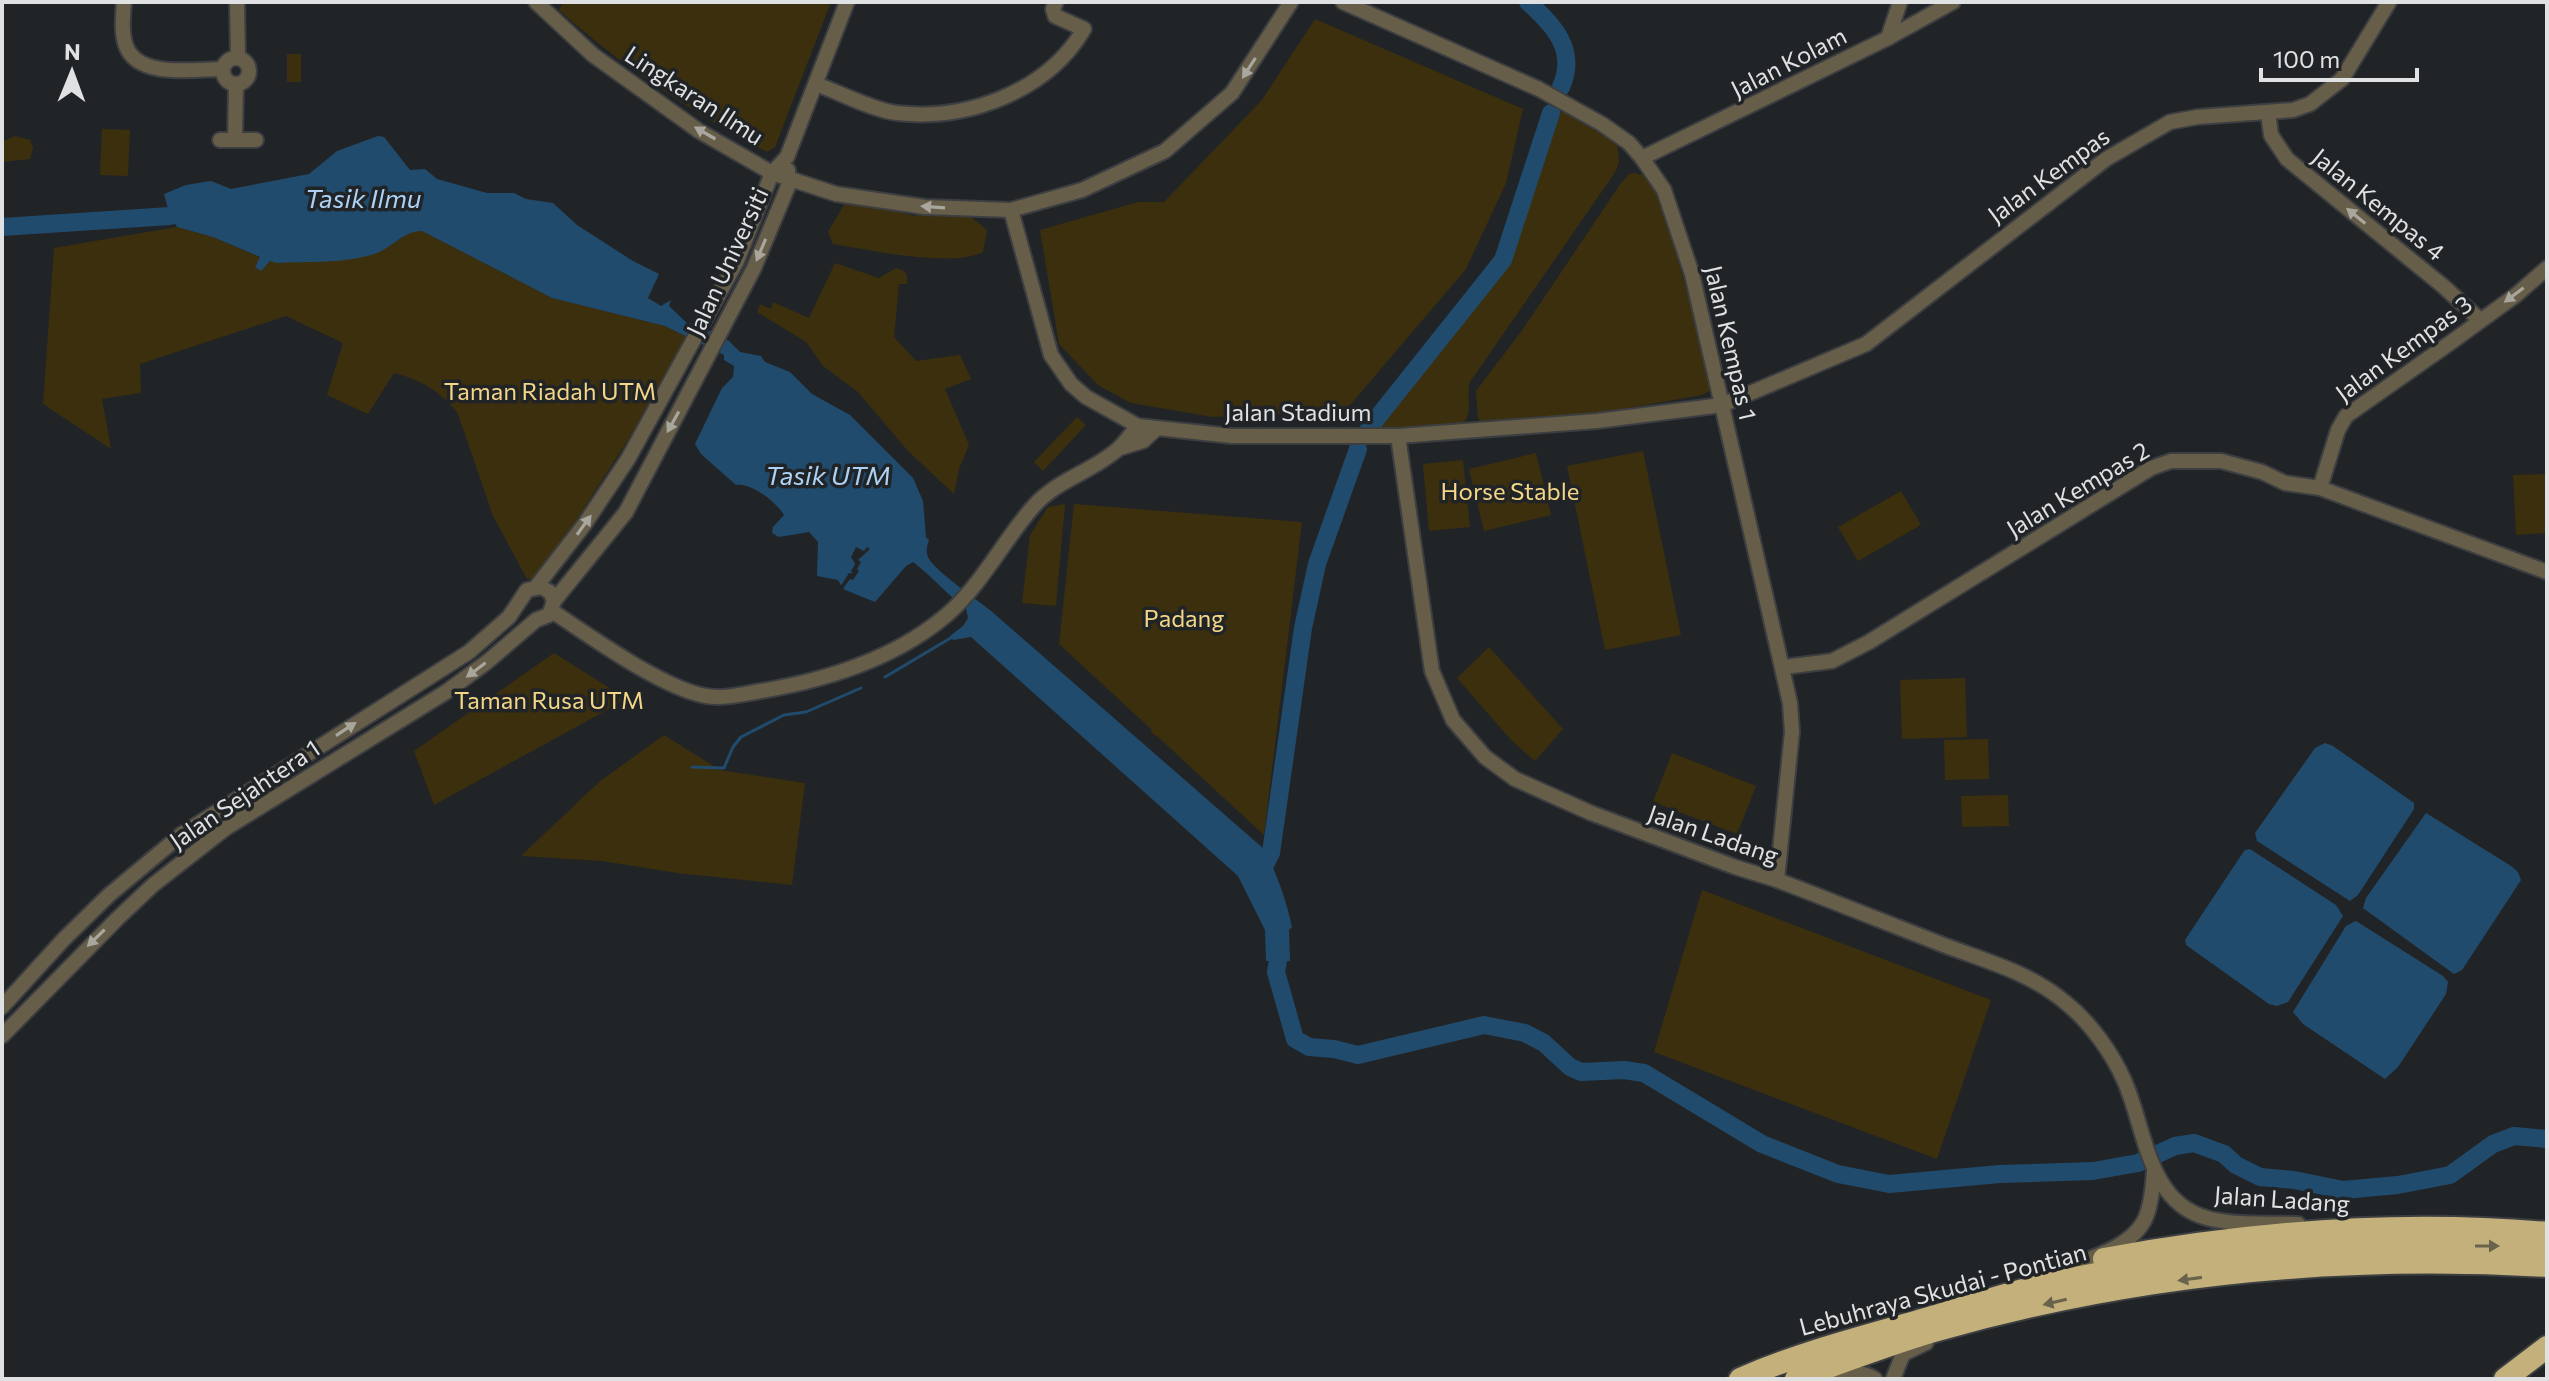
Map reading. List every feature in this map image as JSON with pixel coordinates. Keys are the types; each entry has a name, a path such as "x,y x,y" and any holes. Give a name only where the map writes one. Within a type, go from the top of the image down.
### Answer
{"highway":[{"path":"1806,1353 1877,1322 2005,1284 2189,1243 2379,1228 2474,1227 2547,1233"},
{"name":"Lebuhraya Skudai - Pontian","path":"1740,1379 1806,1353 2034,1287 2192,1260 2365,1246 2547,1247"},
{"name":"Lebuhraya Skudai - Pontian","path":"1796,1379 1892,1344 2009,1313 2136,1287 2312,1264 2382,1261 2547,1266"},
{"path":"2505,1379 2547,1347"}],"street":[{"path":"124,2 125,45 131,56 144,65 223,69"},
{"path":"237,2 238,58"},
{"name":"Lingkaran Ilmu","path":"536,2 604,63 699,131 772,173 836,194 925,207 1011,210 1082,190 1165,151 1232,93 1291,2"},
{"path":"787,157 847,2"},
{"path":"816,84 894,113 950,114 997,100 1040,78 1059,64 1077,43 1084,29 1055,16 1053,9 1056,2"},
{"name":"Jalan Kempas 1","path":"1343,2 1546,93 1602,124 1629,143 1664,190 1692,274 1790,703 1792,732 1777,880"},
{"path":"1888,38 1900,2"},
{"name":"Jalan Kolam","path":"1642,158 1888,38 1953,2"},
{"name":"Jalan Kempas","path":"1722,405 1866,344 2106,159 2170,122 2293,110 2310,104 2342,79 2389,2"},
{"path":"238,58 245,61 249,72 243,82 236,84 225,77 223,69 230,60 238,58"},
{"path":"236,84 228,140 256,140"},
{"name":"Jalan Kempas 4","path":"2268,112 2271,135 2287,159 2443,286 2480,320"},
{"name":"Jalan Universiti","path":"536,587 605,495 737,261 772,173 787,157"},
{"name":"Jalan Universiti","path":"553,606 626,512 754,268 789,184 787,157"},
{"name":"Jalan Stadium","path":"1011,210 1051,355 1071,384 1086,397 1138,426 1232,436 1398,436 1597,421 1722,405"},
{"name":"Jalan Kempas 3","path":"2320,488 2338,430 2346,416 2516,295 2547,268"},
{"path":"1120,448 1138,426"},
{"path":"2,1007 64,939 131,875 182,834 469,652 501,625 527,590 536,587 546,589 553,606 671,685 707,696 727,697 823,678 900,646 947,614 973,587 1033,506 1055,486 1120,448 1143,441 1156,429"},
{"name":"Jalan Ladang","path":"1398,436 1432,671 1453,720 1485,757 1515,779 1565,802 2010,969 2045,986 2088,1024 2119,1070 2153,1166 2169,1195 2180,1206 2208,1218 2379,1228"},
{"name":"Jalan Kempas 2","path":"1784,667 1832,661 1869,642 2151,468 2171,461 2221,461 2262,472 2285,483 2320,488 2547,572"},
{"path":"521,600 526,615 536,620 545,618 553,606"},
{"name":"Jalan Sejahtera 1","path":"2,1036 153,885 226,828 446,692 536,620"},
{"path":"270,779 280,797"},
{"path":"219,811 226,828"},
{"name":"Jalan Ladang","path":"2060,1270 2116,1246 2138,1231 2150,1206 2153,1166"},
{"path":"1893,1379 1903,1354 2009,1313"},
{"path":"1820,1379 1855,1371 1875,1379"}],"green space":[{"path":"563,2 831,2 775,147 767,152 685,105 633,69 559,10"},
{"path":"1315,19 1523,109 1506,183 1466,269 1345,411 1212,417 1131,403 1098,385 1059,344 1040,230 1138,202 1164,202 1262,100"},
{"path":"287,54 301,54 301,82 287,82"},
{"path":"1562,111 1617,143 1619,161 1616,171 1470,382 1467,418 1458,426 1371,431 1508,260 1554,115"},
{"path":"102,129 130,130 128,176 100,175"},
{"path":"15,136 30,140 33,148 30,159 2,162 2,142"},
{"path":"1634,173 1648,176 1662,201 1712,384 1711,390 1702,395 1584,416 1485,425 1478,418 1476,391 1523,329 1621,183"},
{"path":"847,200 915,216 926,212 967,214 987,230 983,252 931,258 833,244 828,232"},
{"name":"Taman Riadah UTM","path":"177,227 213,237 261,258 262,267 270,261 379,252 414,230 422,231 552,298 665,326 687,337 628,440 539,578 527,579 493,516 453,407 430,388 394,373 368,414 327,395 343,343 286,316 140,364 141,393 102,399 111,449 43,404 54,248"},
{"path":"835,263 879,278 896,268 904,272 907,284 899,284 894,337 916,361 960,355 971,379 945,389 969,445 959,469 954,494 908,451 858,392 823,366 806,342 757,312 760,304 771,309 773,302 809,318"},
{"path":"1077,417 1086,425 1043,471 1034,462"},
{"path":"1643,451 1681,635 1605,650 1567,466"},
{"name":"Horse Stable","path":"1536,453 1551,515 1484,531 1469,469"},
{"path":"1463,460 1470,527 1429,531 1423,464"},
{"path":"2547,474 2547,533 2516,535 2513,475"},
{"path":"1901,491 1921,525 1858,561 1838,527"},
{"path":"1065,504 1056,606 1022,603 1030,535 1048,507"},
{"name":"Padang","path":"1074,504 1302,522 1264,835 1151,733 1152,730 1059,644"},
{"path":"1489,647 1563,729 1535,761 1511,740 1457,678"},
{"name":"Taman Rusa UTM","path":"554,653 627,699 434,805 414,751"},
{"path":"1965,678 1967,737 1902,739 1900,680"},
{"path":"664,735 720,770 805,783 792,885 677,873 602,861 521,856 599,782"},
{"path":"1988,739 1989,779 1945,780 1944,740"},
{"path":"1672,753 1756,786 1737,834 1653,802"},
{"path":"2008,795 2009,826 1962,827 1961,796"},
{"path":"1702,890 1991,1000 1937,1159 1654,1052"}],"water":[{"path":"378,136 384,137 410,170 425,169 437,179 487,193 514,193 526,199 553,203 577,225 659,274 648,298 661,306 671,300 669,306 688,324 694,323 729,341 740,352 761,356 765,362 790,372 812,394 850,415 913,478 923,501 926,537 929,540 927,554 933,564 1264,849 1290,917 1290,961 1266,961 1265,930 1238,876 971,637 953,640 950,636 968,618 966,608 920,567 913,562 906,566 875,602 843,589 838,580 817,576 818,542 809,532 779,537 772,533 773,527 784,515 780,510 756,490 736,485 701,454 695,444 722,388 733,377 734,366 724,360 724,355 665,326 552,298 422,231 410,233 365,257 328,261 270,261 261,271 255,267 260,257 213,237 177,227 170,216 164,194 186,185 211,181 231,189 309,174 337,151"},
{"path":"2325,743 2414,803 2414,809 2358,895 2350,901 2257,841 2255,833 2315,748"},
{"path":"2426,813 2511,866 2521,880 2462,970 2454,974 2363,908 2366,898"},
{"path":"2250,849 2336,905 2343,916 2288,1002 2277,1006 2269,1004 2186,945 2185,940 2242,854"},
{"path":"2356,921 2448,982 2446,994 2398,1067 2385,1079 2303,1024 2293,1012 2346,926"}],"pier":[{"path":"856,547 864,551 867,547 870,549 858,560 861,562 859,571 843,589 840,587 849,573 853,573 855,564 851,557"}],"waterway":[{"path":"1528,2 1547,20 1561,40 1566,62 1561,87"},
{"path":"1369,428 1503,260 1551,113"},
{"path":"2,227 170,216"},
{"path":"1262,880 1260,875 1271,853 1303,628 1317,564 1358,449"},
{"path":"885,677 954,636"},
{"path":"692,767 724,768 741,737 784,715 806,712 861,688"},
{"path":"1279,939 1276,972 1295,1039 1309,1047 1358,1055 1484,1025 1525,1033 1544,1043 1570,1067 1581,1072 1624,1070 1644,1073 1762,1144 1838,1174 1889,1184 2000,1174 2093,1171 2138,1163 2175,1146 2194,1143 2224,1154 2236,1165 2260,1177 2343,1190 2398,1185 2450,1175 2493,1144 2514,1136 2547,1139"}],"water label":[{"name":"Tasik Ilmu","path":"363,199"},
{"name":"Tasik UTM","path":"828,476"}]}
